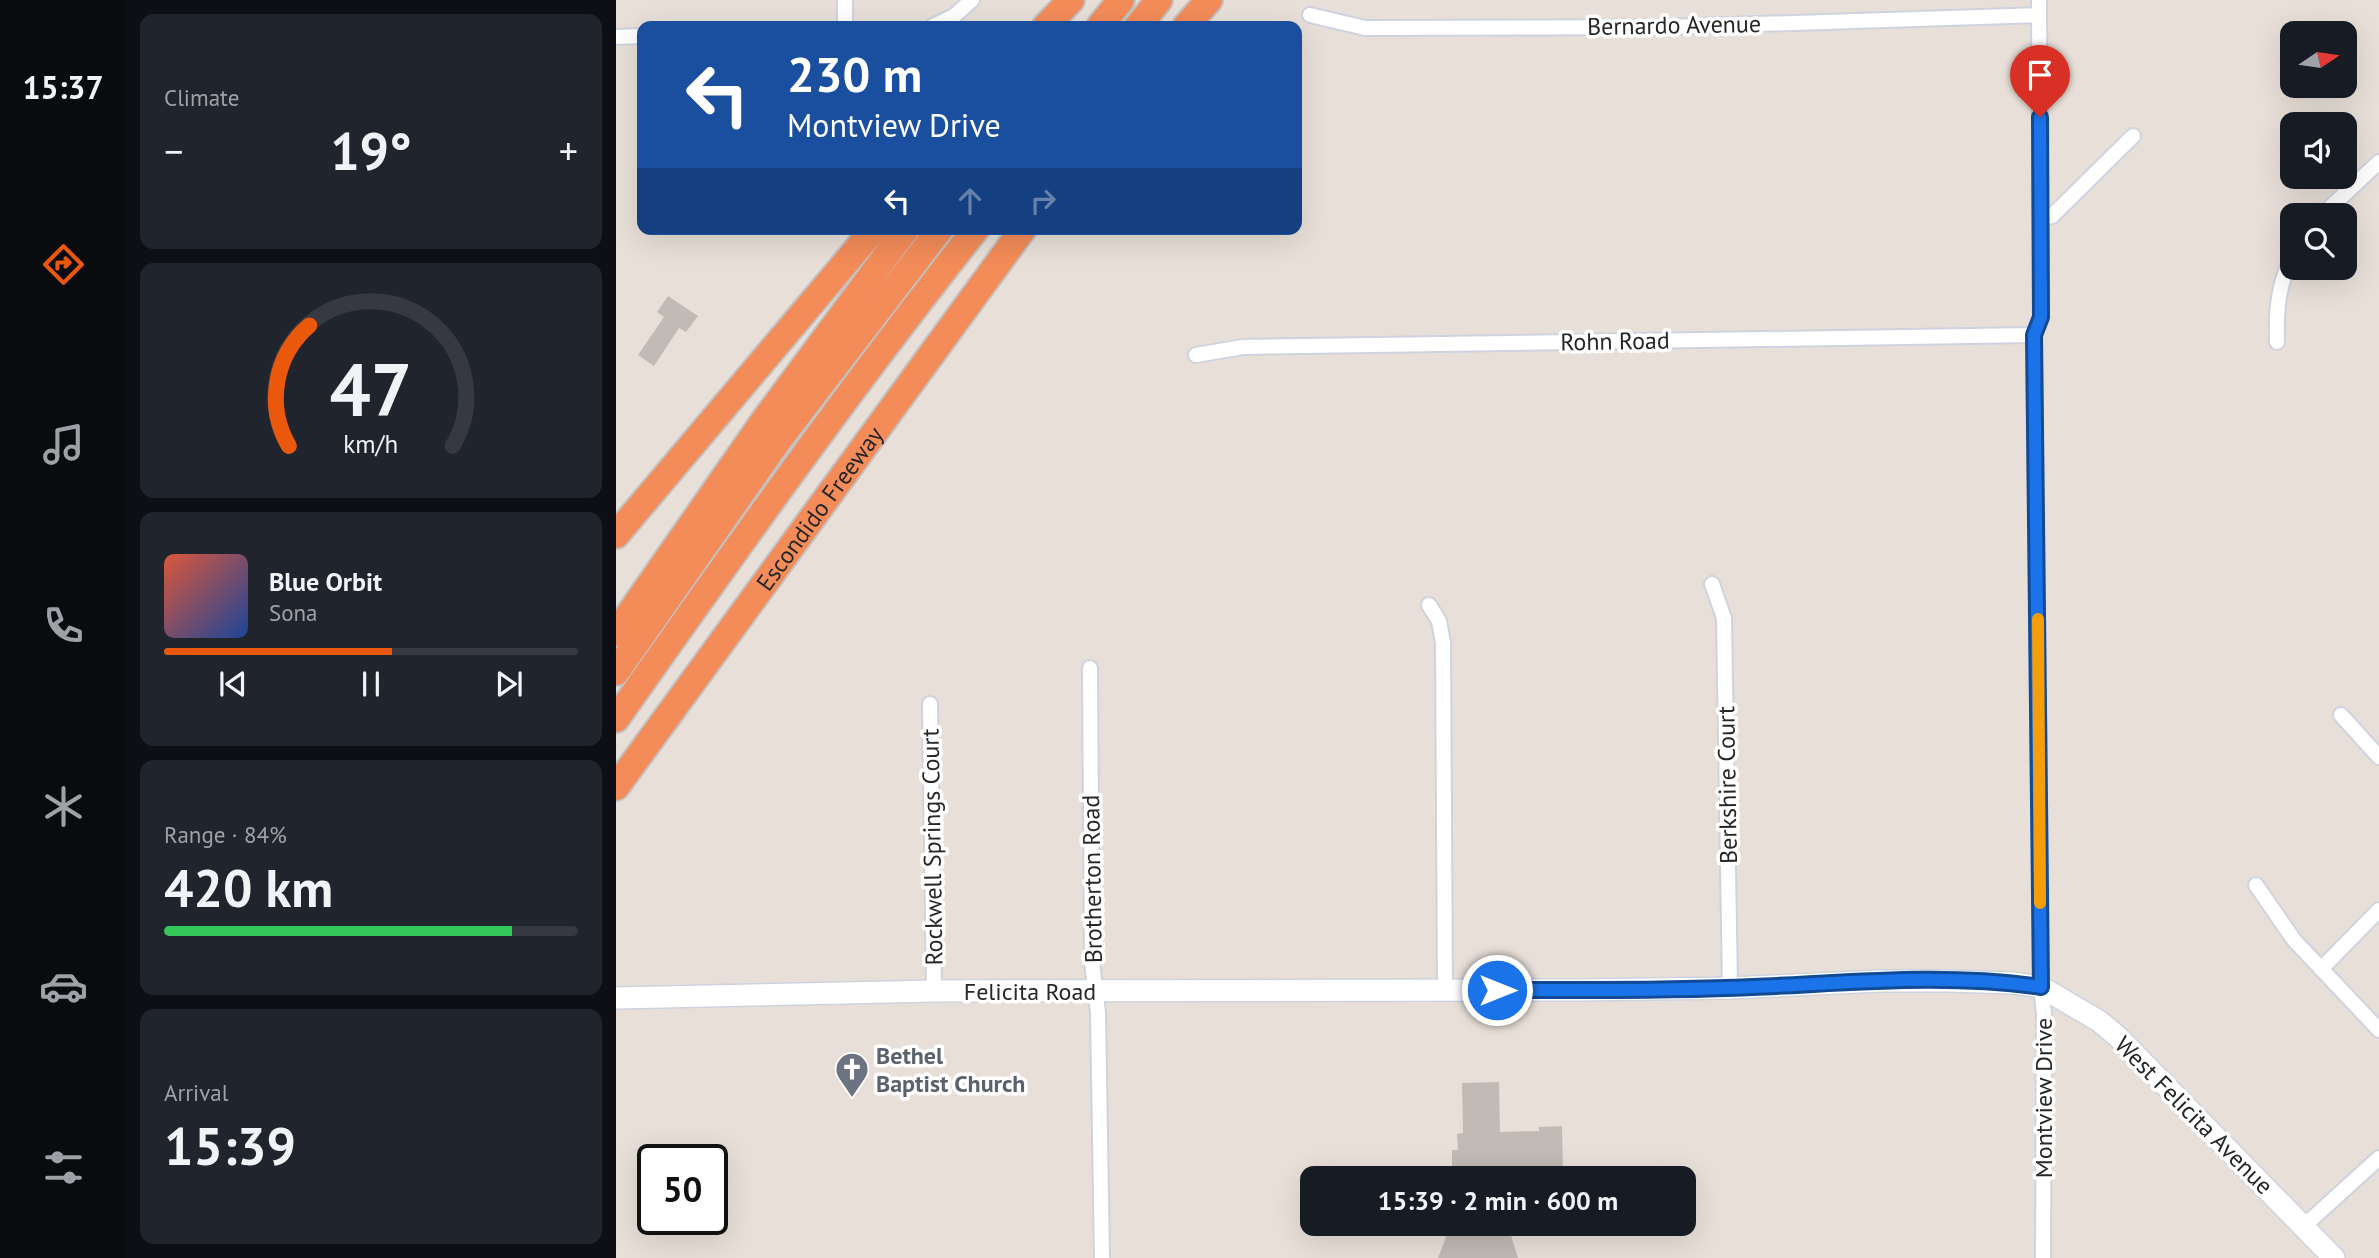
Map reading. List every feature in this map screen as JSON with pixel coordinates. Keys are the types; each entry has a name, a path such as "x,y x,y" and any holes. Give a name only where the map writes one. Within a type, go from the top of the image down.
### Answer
{"highway":[{"path":"1051,21 1074,0"},
{"path":"1060,21 1074,0"},
{"path":"1104,21 1121,0"},
{"path":"1142,21 1159,0"},
{"path":"1190,21 1209,0"},
{"path":"616,535 869,235"},
{"path":"616,633 763,422 902,235"},
{"path":"616,673 780,438 935,235"},
{"path":"616,719 784,482 971,235"},
{"name":"Escondido Freeway","path":"616,787 1019,235"}],"main road":[{"name":"Felicita Road","path":"616,998 934,991 1730,988 1880,981 2013,983 2041,987"},
{"name":"West Felicita Avenue","path":"2041,987 2099,1021 2117,1036 2334,1258"}],"street":[{"path":"845,0 845,21"},
{"path":"944,21 954,16 972,0"},
{"name":"Bernardo Avenue","path":"1310,15 1365,27 1666,27 2039,7"},
{"name":"Montview Drive","path":"2039,7 2041,317 2034,335 2041,987 2044,1013 2043,1258"},
{"path":"616,37 637,36"},
{"path":"2040,219 2052,216 2133,136"},
{"path":"2335,203 2379,162"},
{"path":"2277,342 2276,311 2281,280"},
{"name":"Rohn Road","path":"1196,355 1242,347 2034,335"},
{"name":"Berkshire Court","path":"1712,584 1724,618 1730,988"},
{"path":"1429,605 1439,621 1443,643 1445,989"},
{"name":"Brotherton Road","path":"1090,668 1092,962 1098,1012 1102,1258"},
{"name":"Rockwell Springs Court","path":"930,704 934,991"},
{"path":"2341,715 2379,757"},
{"path":"2256,885 2294,940 2379,1030"},
{"path":"2321,969 2379,910"},
{"path":"2304,1226 2379,1158"}],"building":[{"path":"668,296 698,316 686,332 679,328 654,366 638,355 664,317 657,312"},
{"path":"1499,1082 1500,1132 1539,1131 1539,1127 1562,1126 1563,1166 1452,1166 1452,1150 1458,1150 1457,1134 1463,1133 1462,1083"},
{"path":"1446,1236 1511,1236 1518,1258 1438,1258"}],"slow traffic":[{"path":"2038,619 2040,903"}],"place":[{"name":"Bethel Baptist Church","path":"852,1099"}],"route":[{"path":"1497,990 1730,988 1880,981 2013,983 2041,987 2034,335 2041,317 2040,117"}]}
